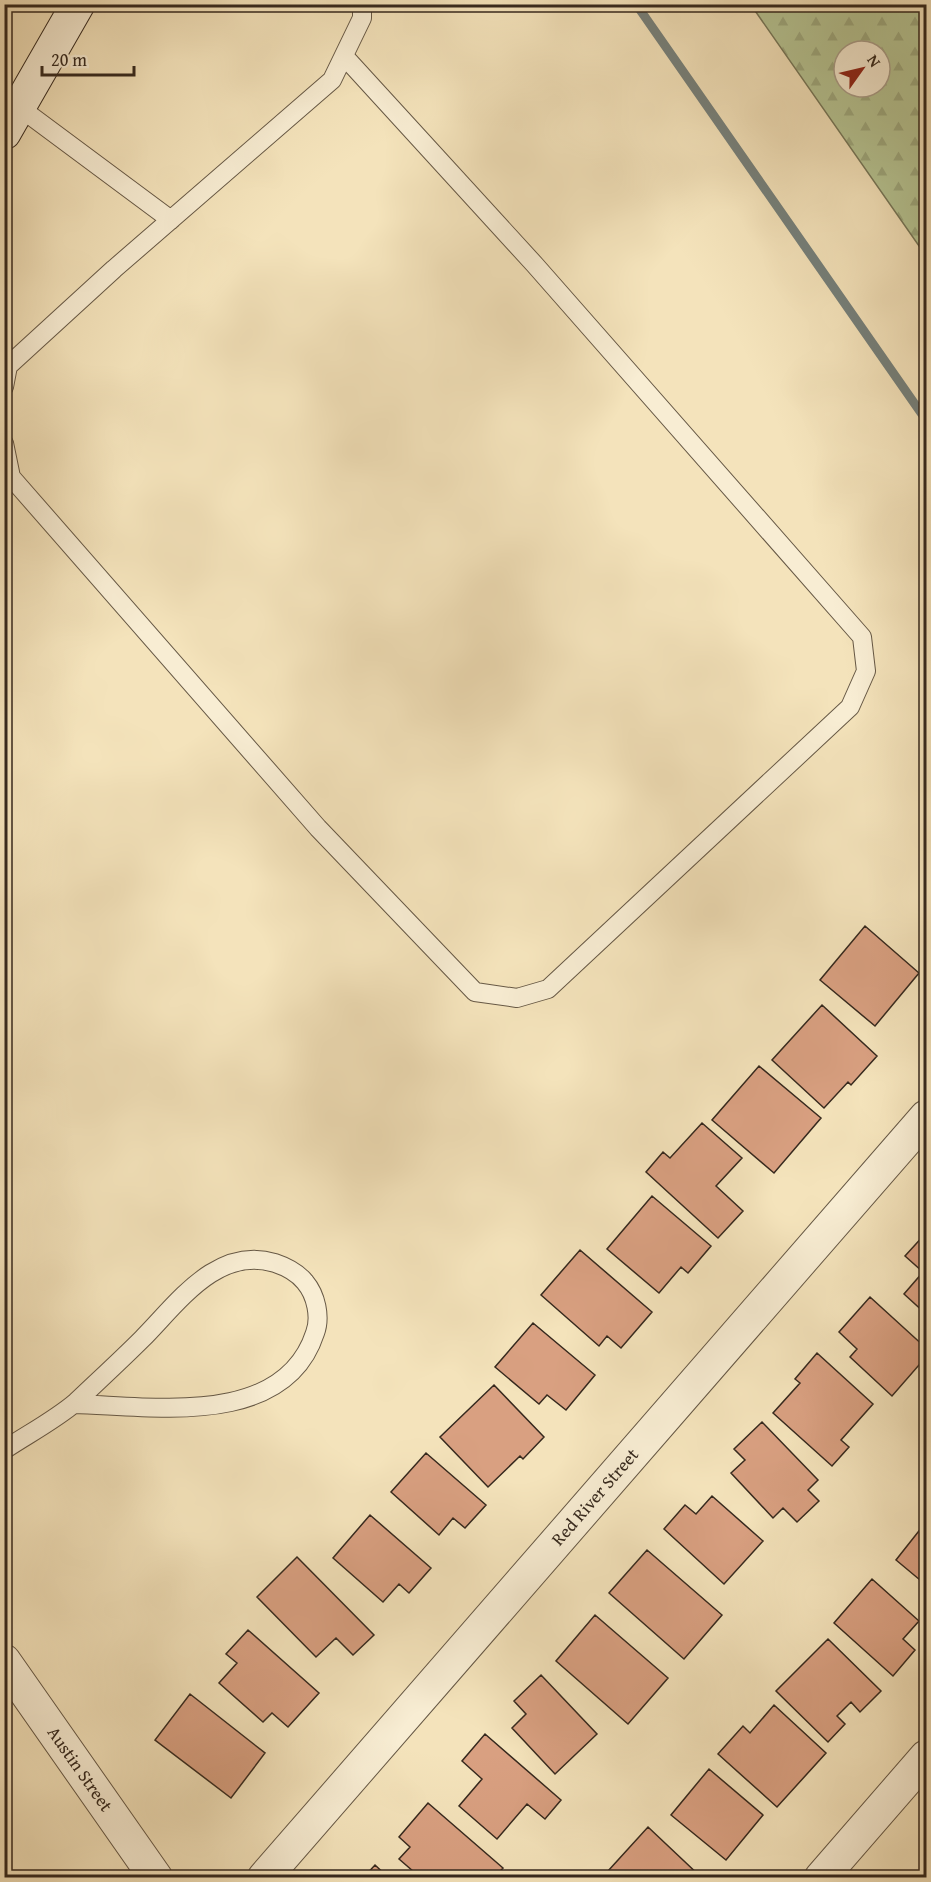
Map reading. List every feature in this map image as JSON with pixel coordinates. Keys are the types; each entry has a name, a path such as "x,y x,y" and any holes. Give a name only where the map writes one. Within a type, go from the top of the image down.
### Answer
{"street":[{"path":"12,120 78,4"},
{"name":"Red River Street","path":"264,1878 927,1117"},
{"name":"Austin Street","path":"4,1661 156,1878"},
{"path":"821,1878 927,1757"}],"lane":[{"path":"4,387 8,366 332,80 362,18 362,4"},
{"path":"4,442 11,477 318,828 475,992 517,998 548,989 850,707 866,671 862,637 535,265 344,56"},
{"path":"12,120 171,220"},
{"path":"4,1450 74,1404 143,1338 187,1290 214,1272 241,1260 264,1260 288,1267 306,1282 316,1304 318,1326 311,1347 296,1367 259,1393 234,1403 206,1407 74,1404"}],"green space":[{"path":"751,5 926,5 926,256"}],"building":[{"path":"865,926 919,973 875,1026 820,980"},
{"path":"822,1005 877,1056 851,1085 848,1082 824,1108 772,1060"},
{"path":"759,1066 821,1118 774,1173 712,1120"},
{"path":"702,1123 742,1158 716,1186 743,1211 718,1238 646,1172 663,1152 670,1158"},
{"path":"652,1196 711,1246 688,1273 681,1267 659,1293 607,1249"},
{"path":"925,1234 926,1314 904,1294 923,1272 905,1256"},
{"path":"580,1250 652,1312 621,1348 607,1336 599,1346 541,1295"},
{"path":"870,1297 926,1348 926,1357 892,1396 850,1357 857,1349 839,1332"},
{"path":"533,1323 595,1375 566,1410 547,1395 539,1404 495,1367"},
{"path":"817,1353 873,1404 841,1440 849,1447 832,1466 773,1413 800,1383 795,1379"},
{"path":"494,1385 544,1437 523,1459 520,1456 488,1487 440,1437"},
{"path":"762,1422 818,1480 808,1490 819,1501 797,1522 783,1508 773,1518 731,1473 745,1460 734,1449"},
{"path":"426,1453 486,1505 465,1528 453,1518 439,1535 391,1492"},
{"path":"712,1496 763,1541 724,1584 664,1529 685,1505 696,1514"},
{"path":"370,1515 431,1568 409,1593 399,1584 383,1602 333,1558"},
{"path":"926,1522 926,1585 896,1560"},
{"path":"647,1550 722,1615 684,1659 609,1593"},
{"path":"297,1557 374,1635 353,1655 336,1638 316,1657 257,1597"},
{"path":"872,1579 919,1621 903,1639 915,1650 893,1676 834,1623"},
{"path":"595,1615 668,1678 628,1724 556,1661"},
{"path":"248,1630 319,1693 288,1727 272,1713 263,1722 219,1683 237,1663 226,1654"},
{"path":"828,1639 881,1691 860,1712 851,1702 837,1716 845,1724 828,1742 776,1691"},
{"path":"541,1675 597,1734 555,1774 512,1728 526,1714 514,1701"},
{"path":"190,1694 265,1753 231,1798 155,1740"},
{"path":"774,1705 826,1753 777,1807 718,1754 743,1726 750,1733"},
{"path":"485,1734 561,1800 545,1819 527,1804 497,1839 459,1806 482,1779 462,1761"},
{"path":"709,1769 763,1815 726,1860 671,1815"},
{"path":"428,1803 503,1868 494,1878 421,1878 399,1859 410,1847 399,1837"},
{"path":"648,1827 702,1878 615,1878 608,1871"},
{"path":"375,1865 389,1878 363,1878"}],"waterway":[{"path":"636,4 926,420"}]}
